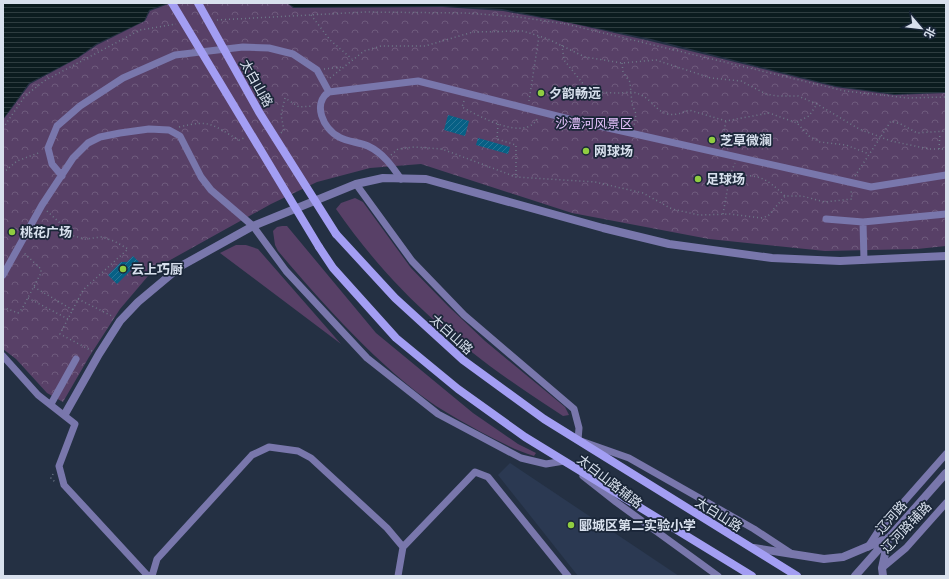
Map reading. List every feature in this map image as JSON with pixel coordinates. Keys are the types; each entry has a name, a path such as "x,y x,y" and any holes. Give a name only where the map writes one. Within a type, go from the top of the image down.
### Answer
{"main road":[{"path":"172,3 333,268 396,338 464,393 525,437 744,573 752,576"},
{"name":"太白山路","path":"198,3 276,139 336,234 395,298 463,360 544,419 797,576"}],"street":[{"path":"62,176 52,164 48,148 57,126 80,106 123,78 175,55 243,47 269,48 293,54 317,70 329,92"},
{"path":"401,179 387,159 369,146 338,137 328,127 320,112 322,96 329,92 418,81 541,112 737,158 871,187 946,175"},
{"path":"3,275 42,205 73,158 88,143 100,137 148,129 169,130 180,136 201,177 211,190 253,226 286,271 367,358 438,414 521,458 546,464 564,461"},
{"path":"65,414 99,354 120,321 138,302 180,266 253,226 356,184 383,178 426,179 602,228 670,244 772,258 840,261 946,256"},
{"path":"356,184 412,261 464,315 574,410 579,428 578,440"},
{"path":"826,220 863,222 946,214"},
{"path":"863,222 864,260"},
{"path":"3,356 38,395 65,414 75,424 59,466 64,485 143,576"},
{"path":"51,404 76,359"},
{"name":"太白山路辅路","path":"578,440 629,458 754,529 796,556"},
{"path":"152,576 157,559 252,455 269,447 298,451 311,458 387,528 403,547"},
{"name":"辽河路辅路","path":"868,547 879,530 946,454"},
{"name":"太白山路辅路","path":"564,461 616,502 718,576"},
{"path":"398,576 403,547 475,472 488,477 568,576"},
{"name":"辽河路","path":"855,576 946,474"},
{"name":"辽河路辅路","path":"882,572 906,548 946,502"},
{"path":"751,548 796,556 824,559 843,557 888,538"},
{"path":"882,572 888,538"}],"path":[{"path":"211,21 366,12 467,13 519,17 566,24 845,91 908,98 946,97"},
{"path":"311,15 330,40 352,59"},
{"path":"3,128 25,96 44,81 140,30 179,24"},
{"path":"325,83 342,66 364,50 375,48 425,46 473,32 524,31 562,45 585,56 622,63 656,60 711,78 741,81 766,94 778,96 798,96 817,104 859,129 880,137 929,149 946,149"},
{"path":"528,108 540,36"},
{"path":"562,45 564,60 588,90 605,93 632,92 647,99 662,113 676,115 689,110 726,121 769,113 797,123 809,136 820,142 846,145 869,155"},
{"path":"622,63 623,72 630,82 632,104 636,114 632,133"},
{"path":"317,70 342,66"},
{"path":"466,93 462,107 498,124 528,128 534,124 541,112"},
{"path":"276,139 284,130 281,115 285,98 299,107 320,106"},
{"path":"797,123 809,116 817,104"},
{"path":"720,154 726,121"},
{"path":"730,175 756,176 767,179 785,196 802,196 825,202 852,199 851,182 891,121 903,125 917,133 946,131"},
{"path":"169,130 207,122 239,140 251,135"},
{"path":"498,124 498,139 516,145 516,177"},
{"path":"939,149 940,132"},
{"path":"387,159 398,149 414,147 442,149 516,177 595,182 643,193 672,209 699,215 723,214 761,218 768,216 785,196"},
{"path":"3,173 16,161 48,148"},
{"path":"723,214 730,175 737,158"},
{"path":"42,205 74,236 85,240 101,238 114,241 128,249 83,290 60,334 99,354"},
{"path":"3,307 18,313 41,274 41,269 18,248"},
{"path":"34,287 73,310"},
{"path":"28,298 68,319"},
{"path":"78,299 120,321"}],"shaded area":[{"path":"3,3 168,3 149,10 144,21 96,44 77,58 29,83 3,119"},
{"path":"287,3 946,3 946,92 895,94 836,86 651,39 502,9 442,6 294,7"},
{"name":"郾城区第二实验小学","path":"510,463 679,576 578,576 498,475"}],"green space":[{"name":"沙澧河风景区","path":"171,3 287,3 293,8 443,7 503,11 570,23 650,41 835,87 894,95 946,93 946,246 917,249 825,251 709,239 572,213 421,164 370,168 317,182 271,204 154,269 120,309 89,357 63,402 47,393 16,359 3,349 3,120 30,84 78,58 97,45 145,21 150,11"},
{"path":"355,198 363,202 411,268 448,306 485,341 565,407 569,415 563,416 524,391 494,369 464,346 409,297 359,241 336,209 341,203"},
{"path":"287,226 376,333 473,413 518,444 536,453 534,456 506,445 447,413 415,390 373,354 352,334 278,251 275,245 273,231 277,227"},
{"path":"236,245 246,245 258,249 341,344 220,253"}],"building":[{"path":"448,115 469,121 465,136 444,130"},
{"path":"478,138 510,147 508,154 476,145"},
{"name":"云上巧厨","path":"133,256 139,262 117,284 108,275 121,262 127,262"}],"place":[{"name":"夕韵畅远","path":"541,93"},
{"name":"芝草微澜","path":"712,140"},
{"name":"网球场","path":"586,151"},
{"name":"足球场","path":"698,179"},
{"name":"桃花广场","path":"12,232"},
{"name":"云上巧厨","path":"123,269"},
{"name":"郾城区第二实验小学","path":"571,525"}]}
